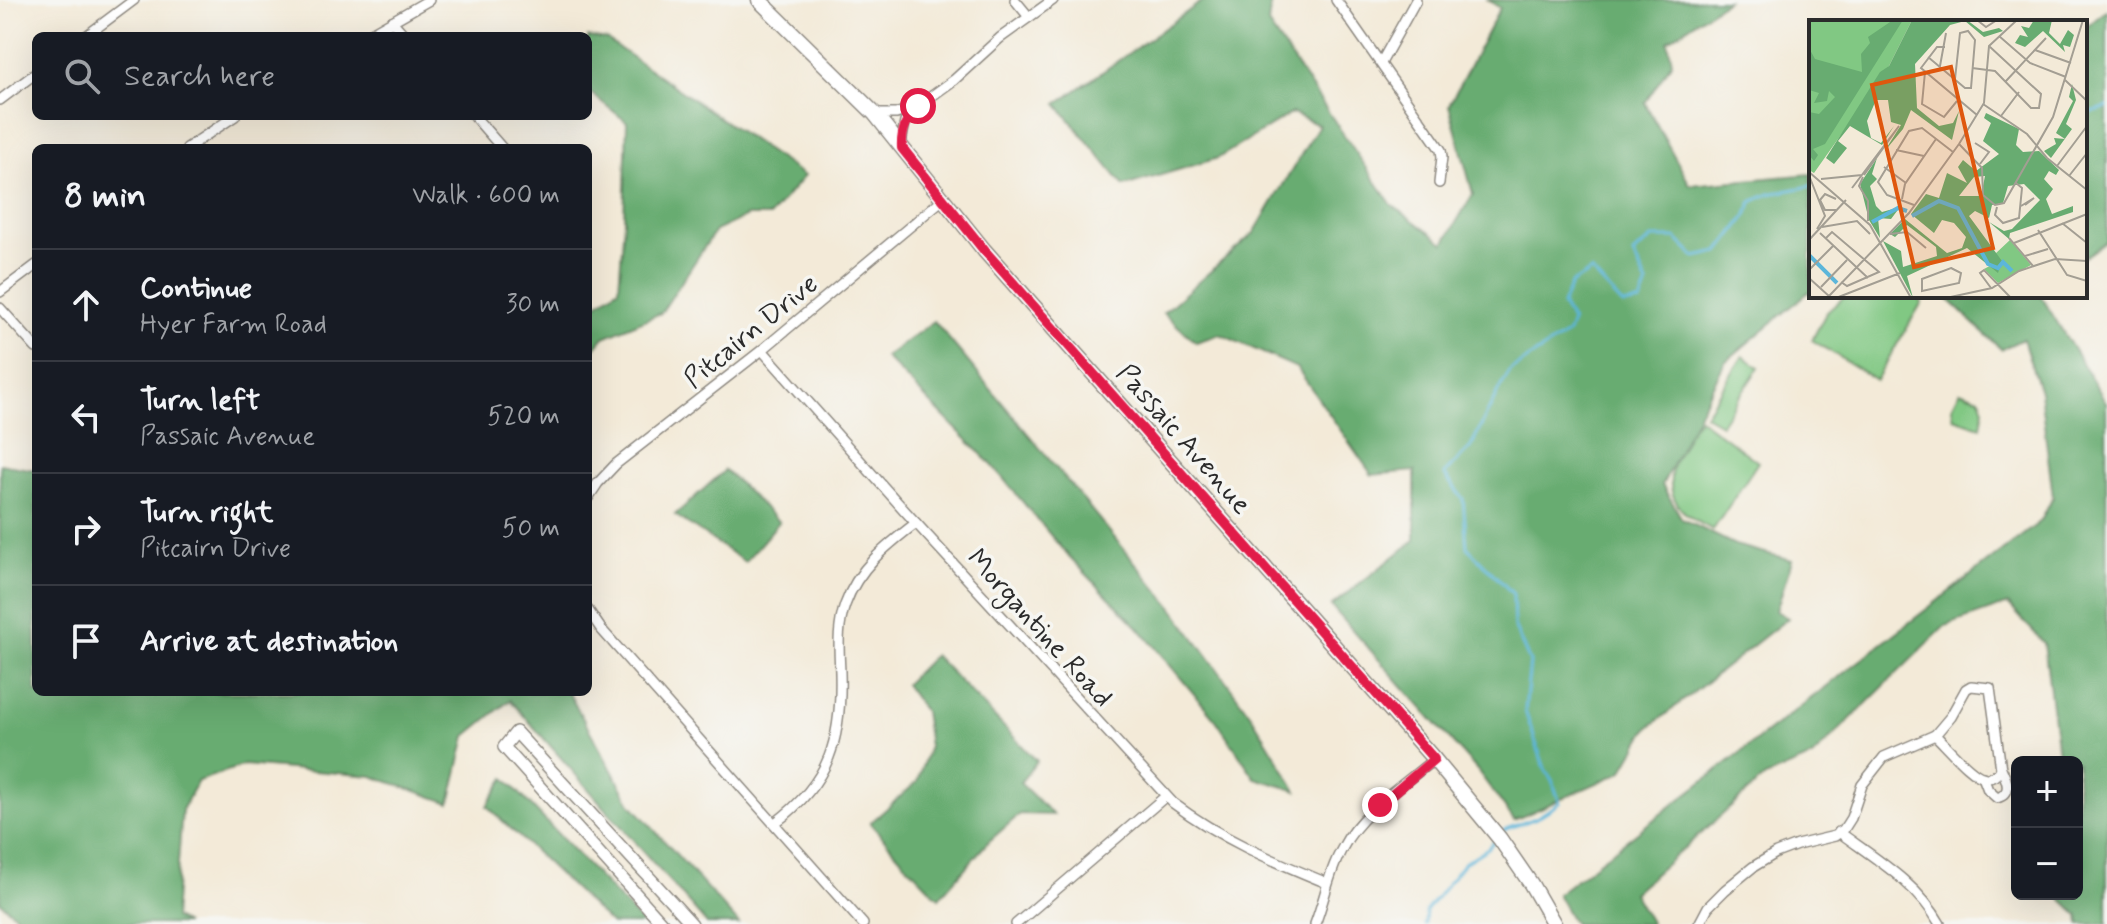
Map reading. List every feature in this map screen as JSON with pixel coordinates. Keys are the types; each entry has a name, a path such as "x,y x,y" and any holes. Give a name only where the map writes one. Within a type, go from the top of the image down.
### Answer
{"main road":[{"name":"Passaic Avenue","path":"759,0 875,114 984,250 1434,759 1497,835 1554,924"}],"street":[{"path":"91,32 134,0"},
{"path":"373,32 429,0"},
{"path":"1015,0 1029,17"},
{"path":"902,148 905,122 918,106 954,80 1000,38 1053,0"},
{"path":"1336,0 1441,150 1439,183"},
{"path":"1381,63 1416,0"},
{"path":"392,21 402,32"},
{"path":"0,100 32,76"},
{"path":"875,114 896,114 918,106"},
{"path":"193,144 229,120"},
{"path":"478,120 498,144"},
{"name":"Pitcairn Drive","path":"592,492 616,464 762,350 943,199"},
{"path":"0,292 32,268"},
{"path":"0,308 32,344"},
{"name":"Morgantine Road","path":"762,350 1173,803 1226,839 1327,883"},
{"path":"775,823 809,792 831,752 841,707 838,630 851,590 876,556 916,523"},
{"path":"592,616 863,924"},
{"path":"1699,924 1708,907 1753,867 1776,853 1822,840 1844,829 1862,785 1884,757 1935,735 1971,686 1990,688 2001,768 2008,787 2006,793 1997,798 1992,795 1983,777"},
{"path":"663,924 504,747 516,732 692,924"},
{"path":"1935,735 1983,777 1992,777 2001,768"},
{"path":"1315,924 1327,883 1344,843 1359,824 1434,759"},
{"path":"1016,924 1166,796"},
{"path":"1839,832 1910,886 1928,903 1940,924"}],"green space":[{"path":"1204,0 1271,0 1268,24 1392,205 1444,243 1473,194 1449,105 1500,8 1488,0 1727,0 1668,41 1672,62 1645,103 1690,185 1809,174 1809,292 1725,362 1662,485 1682,519 1735,545 1792,560 1776,611 1788,618 1647,729 1622,772 1514,820 1477,770 1331,606 1415,540 1415,471 1372,475 1297,368 1220,334 1196,342 1163,313 1254,233 1319,125 1292,113 1218,158 1124,186 1057,104"},
{"path":"2107,10 2107,241 2087,256 2087,26"},
{"path":"592,38 607,40 804,176 770,216 747,216 715,231 661,313 604,337 592,351 592,308 619,288 627,122 592,94"},
{"path":"1843,298 1916,298 1922,302 1876,380 1812,340 1826,313"},
{"path":"1947,298 2042,298 2106,402 2107,924 2080,924 2079,916 2062,900 2083,900 2083,756 2058,756 2044,643 2008,604 1945,626 1812,757 1765,777 1633,893 1651,924 1574,924 1557,894 2041,521 2053,497 2040,392 2023,339 2001,349"},
{"path":"934,321 1173,608 1253,718 1297,791 1255,778 1216,720 1138,627 1062,549 992,465 885,357"},
{"path":"1743,356 1759,367 1721,424 1705,415"},
{"path":"1960,391 1980,398 1984,408 1981,427 1954,418 1952,407"},
{"path":"1699,418 1758,462 1713,530 1681,509 1671,486 1674,462"},
{"path":"0,464 32,469 32,696 570,696 631,804 739,924 707,924 510,700 466,736 450,803 372,776 244,765 198,781 182,810 174,918 185,924 26,924 0,902"},
{"path":"725,470 779,522 745,562 675,515"},
{"path":"934,655 1037,761 1020,783 1053,815 1020,814 987,843 939,898 870,823 917,782 929,746 924,711 905,684"},
{"path":"505,778 643,924 611,924 487,806"}],"waterway":[{"path":"2087,113 2107,107"},
{"path":"1502,832 1536,818 1560,803 1525,711 1530,662 1514,626 1513,594 1467,547 1463,499 1444,474 1471,447 1511,370 1568,333 1572,322 1562,305 1571,284 1591,271 1623,305 1640,302 1647,284 1633,254 1652,238 1676,238 1695,257 1719,252 1747,215 1751,202 1769,194 1809,186"},
{"path":"1425,924 1426,911 1464,863 1494,841"}],"route":[{"path":"918,106 905,122 902,148 984,250 1434,759 1380,805"}]}
